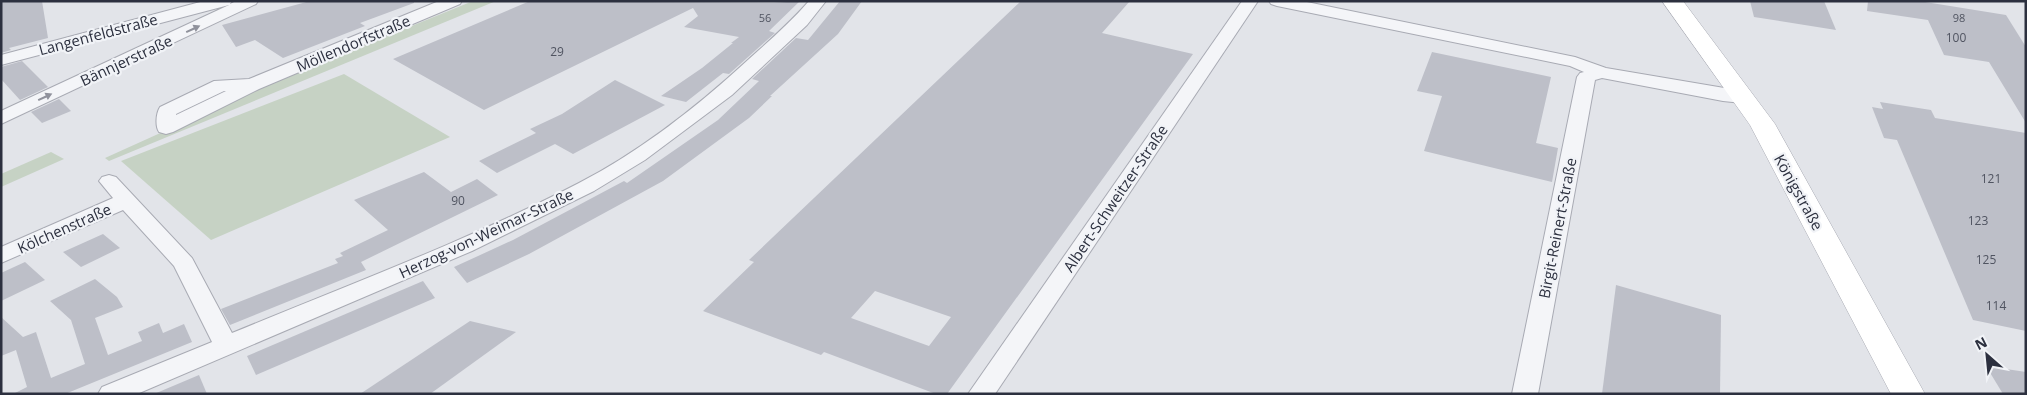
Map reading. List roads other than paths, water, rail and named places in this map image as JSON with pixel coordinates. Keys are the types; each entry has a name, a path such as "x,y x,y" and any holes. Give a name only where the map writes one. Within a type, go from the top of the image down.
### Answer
{"main road":[{"name":"Königstraße","path":"1672,1 1762,124 1908,394"}],"street":[{"name":"Langenfeldstraße","path":"1,60 224,1"},
{"name":"Bännjerstraße","path":"1,118 250,1"},
{"name":"Möllendorfstraße","path":"252,85 454,1"},
{"name":"Herzog-von-Weimar-Straße","path":"111,394 464,246 587,187 680,126 725,91 801,21 818,1"},
{"name":"Albert-Schweitzer-Straße","path":"981,394 1250,1"},
{"path":"1276,1 1575,62 1602,73 1723,96 1742,97"},
{"name":"Birgit-Reinert-Straße","path":"1525,394 1586,78 1602,73"},
{"name":"Kölchenstraße","path":"110,181 184,263 226,345"},
{"name":"Kölchenstraße","path":"1,256 127,200"}]}
